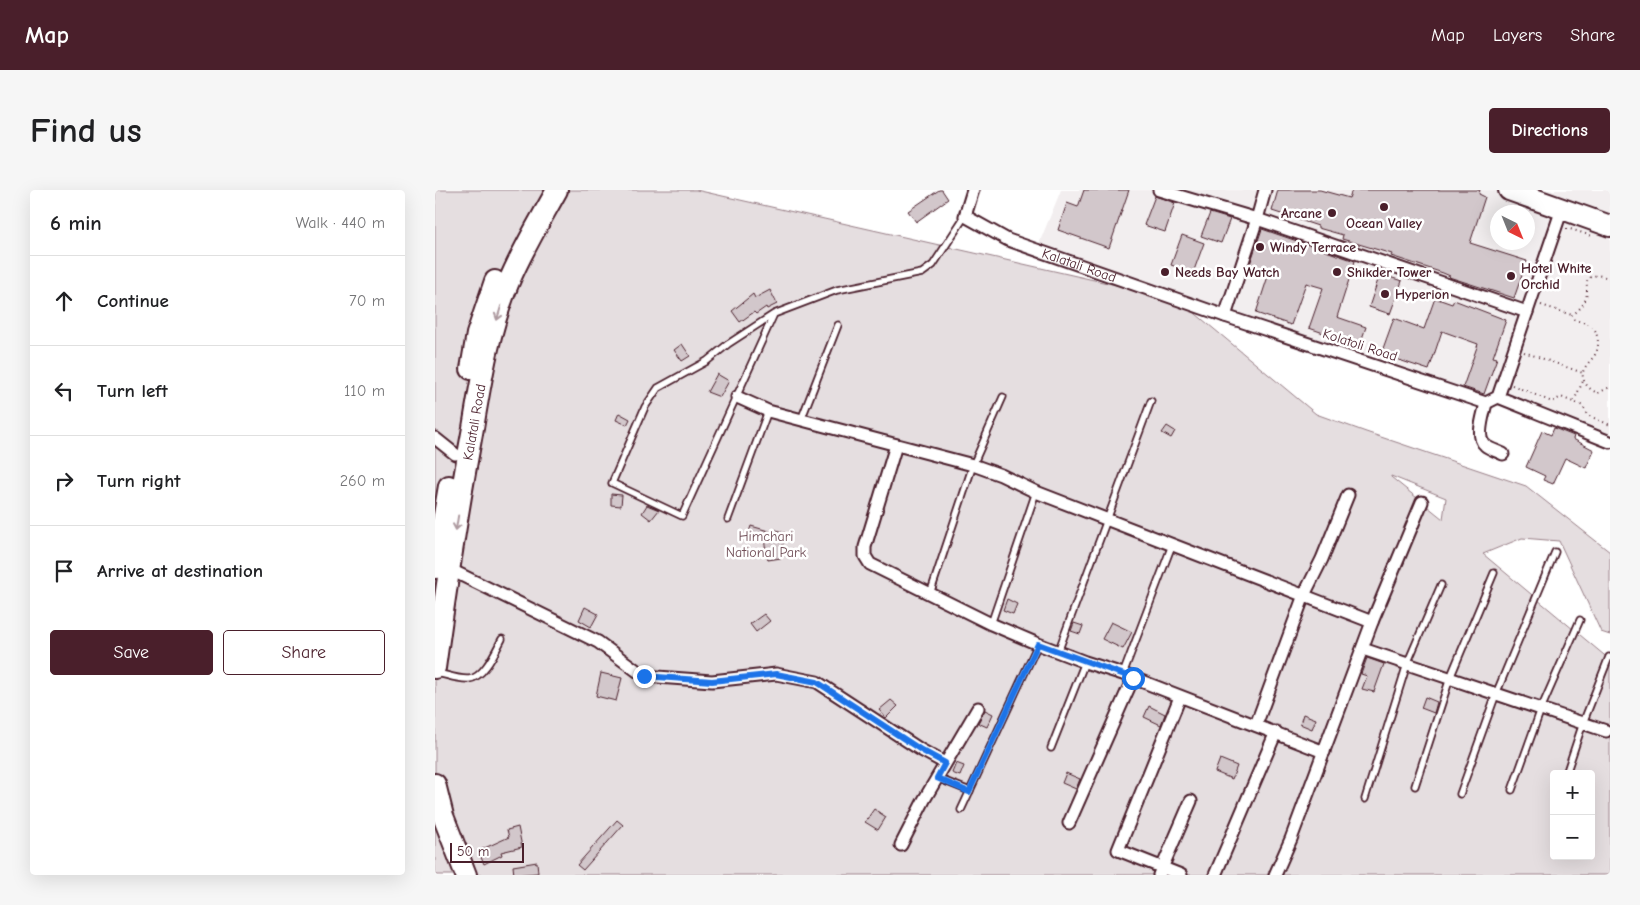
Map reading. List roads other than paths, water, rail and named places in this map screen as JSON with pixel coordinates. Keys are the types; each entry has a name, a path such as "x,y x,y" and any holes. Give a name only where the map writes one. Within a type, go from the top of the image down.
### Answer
{"highway":[{"name":"Kalatali Road","path":"435,668 442,568 455,454 477,334 496,277 542,190"},
{"name":"Kalatali Road","path":"442,568 467,457 486,355 507,285 557,190"},
{"path":"1509,190 1610,226"},
{"path":"1540,190 1610,215"},
{"path":"435,784 443,816 466,875"},
{"path":"435,832 452,875"}],"street":[{"path":"965,216 973,190"},
{"path":"1159,190 1257,219 1527,312"},
{"path":"1225,316 1265,190"},
{"path":"1503,454 1485,446 1481,439 1486,403 1498,397 1562,209"},
{"name":"Kalatali Road","path":"965,216 1008,240 1225,316"},
{"name":"Kolatoli Road","path":"1225,316 1486,403"},
{"path":"1498,397 1610,442"},
{"path":"737,398 768,411 973,465 1107,520 1373,622"},
{"path":"435,438 455,454"},
{"path":"896,445 865,547 865,556 870,564 991,624 1038,644 1128,676 1324,752"},
{"path":"1256,725 1304,595 1348,495"},
{"path":"1275,875 1291,839 1373,622 1422,502"},
{"path":"442,568 598,642 644,676 712,681 776,674 817,682 921,750 945,763"},
{"path":"1363,649 1583,723 1607,728"},
{"path":"1069,823 1128,676"},
{"path":"1180,697 1117,850 1161,871 1181,875"},
{"path":"901,845 924,800 978,708"},
{"path":"1215,875 1276,732"},
{"path":"1161,871 1191,801"}],"lane":[{"path":"774,314 737,398 681,516 612,483 645,407 658,388 707,361 728,344 774,314 837,290 922,272 933,265 965,216"},
{"path":"801,420 838,325"},
{"path":"930,594 973,465 1003,398"},
{"path":"1058,652 1151,401"},
{"path":"728,519 768,411"},
{"path":"991,624 1036,492"},
{"path":"1128,676 1172,545"},
{"path":"1460,794 1496,694 1555,552"},
{"path":"1415,786 1450,678 1494,573"},
{"path":"1365,799 1407,664 1441,585"},
{"path":"1512,790 1541,709 1580,620"},
{"path":"435,672 470,679 479,674 489,663 501,639"},
{"path":"961,810 1038,644"},
{"path":"1567,770 1583,723 1609,657"},
{"path":"1051,748 1085,662"},
{"path":"937,778 969,792"}],"place":[{"name":"Ocean Valley","path":"1384,207"},
{"name":"Arcane","path":"1332,213"},
{"name":"Windy Terrace","path":"1260,247"},
{"name":"Needs Bay Watch","path":"1165,272"},
{"name":"Shikder Tower","path":"1337,272"},
{"name":"Hotel White Orchid","path":"1511,276"},
{"name":"Hyperion","path":"1385,294"}],"park label":[{"name":"Himchari National Park","path":"766,544"}]}
